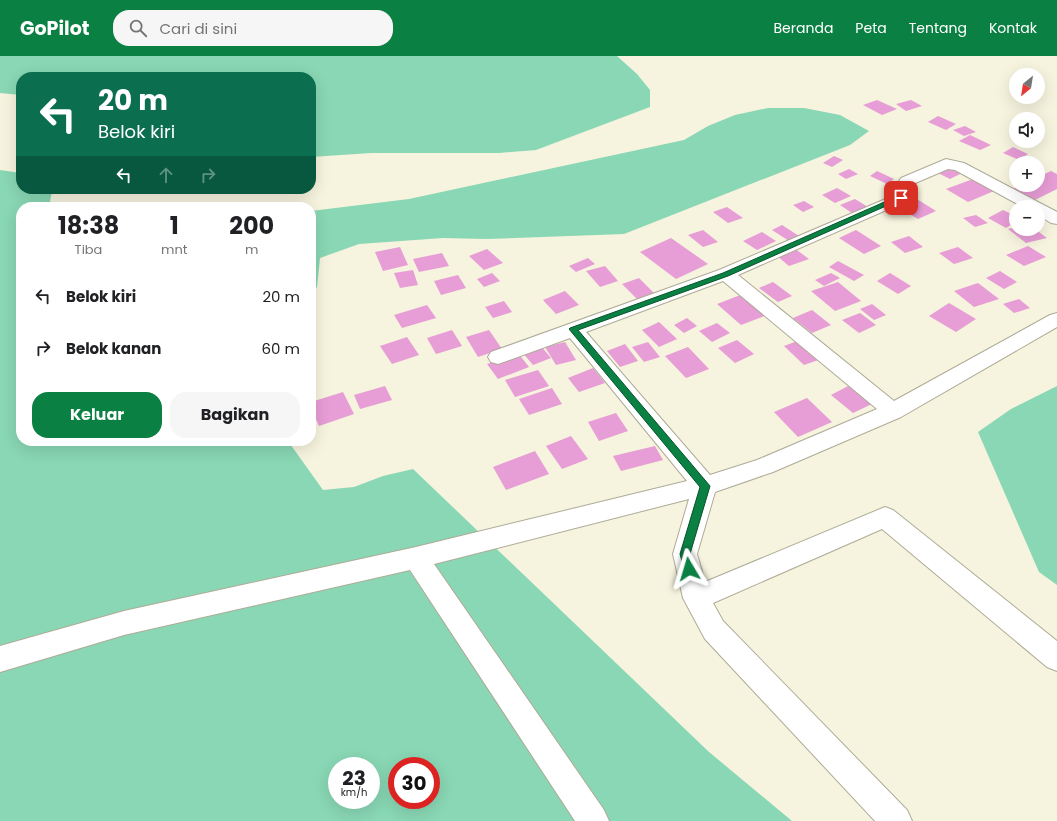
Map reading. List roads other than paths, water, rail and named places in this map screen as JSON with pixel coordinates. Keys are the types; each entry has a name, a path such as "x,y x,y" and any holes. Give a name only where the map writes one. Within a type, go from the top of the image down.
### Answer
{"street":[{"path":"498,357 725,274 901,198 905,192 905,185 907,181 946,164 959,166 1022,200"},
{"path":"1045,212 1057,219"},
{"path":"725,274 893,411"},
{"path":"0,659 124,624 416,558 705,486 765,466 893,411 1057,319"},
{"path":"573,329 705,486"},
{"path":"705,486 685,554 696,598 714,630 896,821"},
{"path":"696,598 885,517 1057,658"},
{"path":"416,558 594,821"}]}
